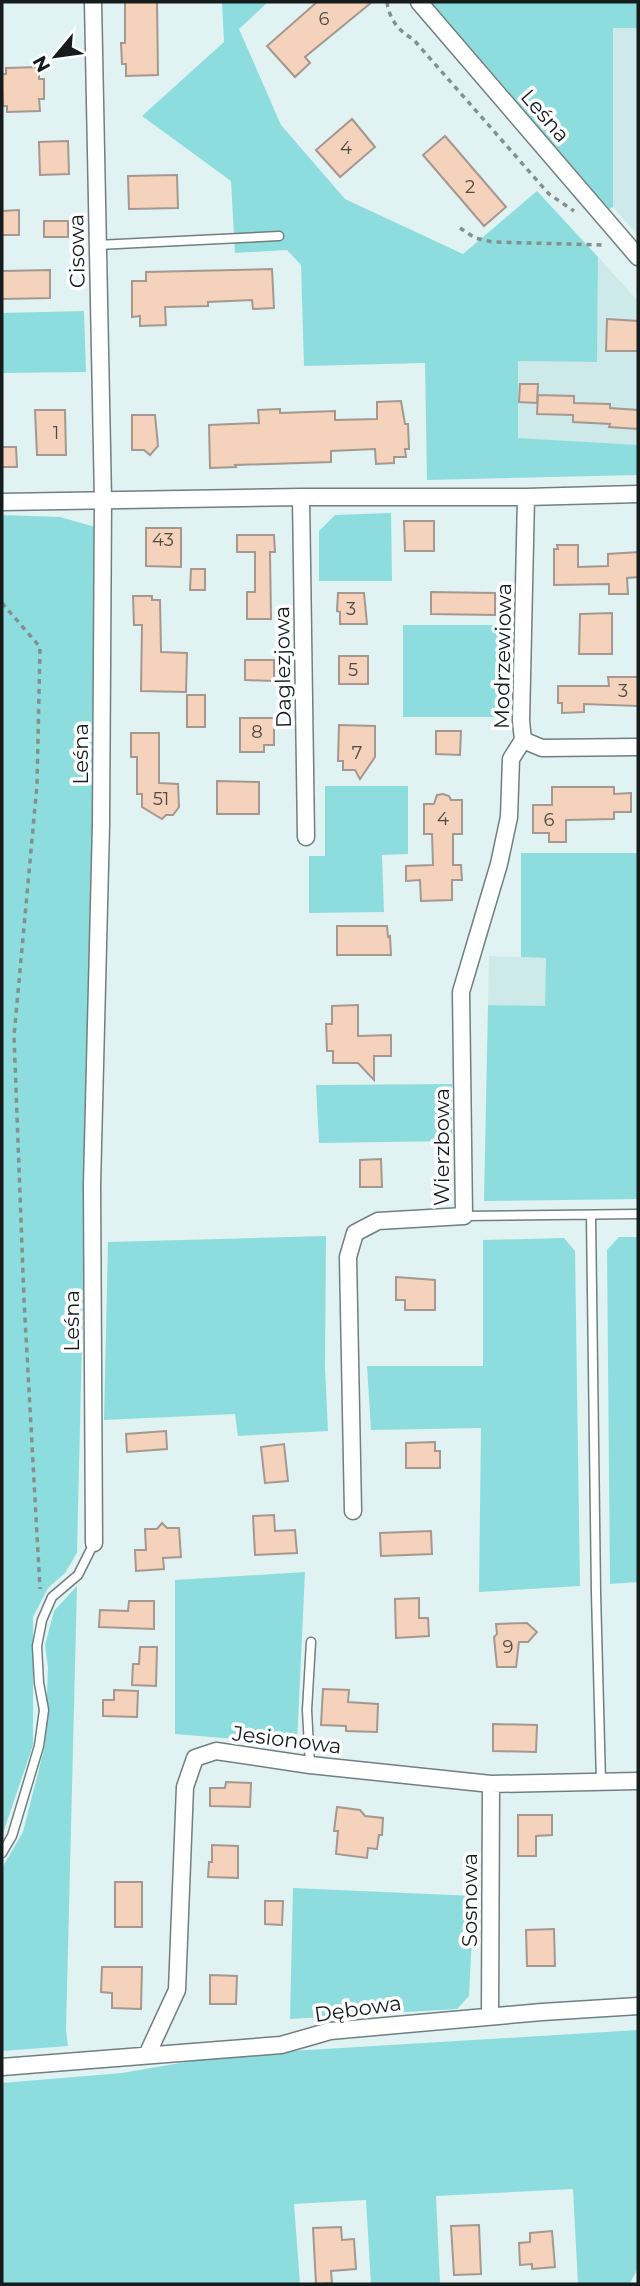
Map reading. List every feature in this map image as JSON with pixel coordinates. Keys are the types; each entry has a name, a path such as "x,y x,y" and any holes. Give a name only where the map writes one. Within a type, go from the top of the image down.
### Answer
{"street":[{"name":"Cisowa","path":"93,2 103,500"},
{"name":"Leśna","path":"419,2 638,257"},
{"path":"2,502 638,494"},
{"name":"Daglezjowa","path":"301,497 306,837"},
{"name":"Modrzewiowa","path":"526,497 521,721 523,740 542,748 638,747"},
{"name":"Leśna","path":"94,1543 92,1185 101,825 103,500"},
{"name":"Wierzbowa","path":"353,1511 348,1257 355,1233 378,1221 464,1216 461,992 499,864 509,817 511,759 523,740"},
{"name":"Jesionowa","path":"147,2056 177,1990 185,1787 195,1758 216,1751 310,1765 491,1784 638,1782"},
{"name":"Sosnowa","path":"490,2016 491,1784"},
{"name":"Dębowa","path":"2,2067 281,2045 330,2031 638,2006"}],"lane":[{"path":"97,245 279,236"},
{"path":"464,1216 638,1214"},
{"path":"591,1216 601,1782"},
{"path":"2,1853 12,1836 39,1746 44,1710 37,1646 42,1620 52,1597 78,1575 94,1543"},
{"path":"310,1765 307,1710 311,1642"}],"path":[{"path":"387,2 391,19 405,35 413,39 549,194 582,216"},
{"path":"460,228 475,238 493,242 612,244"},
{"path":"2,603 40,648 37,785 13,1036 24,1300 42,1620"}],"shaded area":[{"path":"222,2 268,2 239,29 281,125 345,199 463,254 537,191 598,257 597,362 518,361 518,438 638,445 638,475 427,480 425,363 304,366 301,265 287,250 235,253 231,181 142,116 224,42"},
{"path":"431,2 638,2 638,28 613,28 613,207 609,209"},
{"path":"613,27 638,28 638,235 613,207"},
{"path":"598,257 638,301 638,445 518,438 518,361 597,362"},
{"path":"84,311 86,372 2,373 2,313"},
{"path":"391,513 392,581 319,581 319,531 335,515"},
{"path":"2,515 60,517 95,527 95,782 77,1553 65,1573 48,1588 33,1617 33,1745 2,1836"},
{"path":"403,625 506,625 506,717 403,717"},
{"path":"325,786 408,786 408,854 382,855 384,912 309,913 309,856 325,856"},
{"path":"521,853 638,853 638,1199 484,1201 488,1005 545,1006 546,958 521,957"},
{"path":"489,956 546,958 545,1007 488,1005"},
{"path":"452,1084 452,1141 319,1143 316,1085"},
{"path":"326,1236 325,1367 328,1431 238,1436 235,1414 104,1420 108,1242"},
{"path":"619,1237 638,1237 638,1582 610,1584 607,1250"},
{"path":"564,1238 575,1251 580,1586 479,1592 481,1428 371,1430 367,1366 483,1366 483,1240"},
{"path":"305,1572 297,1744 175,1734 175,1580"},
{"path":"77,1586 66,2030 68,2046 2,2051 2,1868 23,1832 45,1745 48,1668 45,1645 54,1611"},
{"path":"293,1888 474,1896 469,1996 457,2009 290,2019"},
{"path":"638,2030 638,2268 630,2283 578,2284 573,2189 436,2196 440,2284 371,2284 366,2200 294,2204 300,2284 2,2284 2,2083 122,2073 227,2055"}],"building":[{"path":"125,2 157,2 158,75 126,76 126,64 122,64 121,43 125,43"},
{"path":"317,2 372,2 305,57 310,63 295,77 267,46"},
{"path":"39,67 39,79 44,79 44,99 39,99 40,111 7,112 7,106 3,106 2,90 2,74 6,74 6,68"},
{"path":"352,119 375,147 340,177 316,150"},
{"path":"445,136 506,207 484,226 423,155"},
{"path":"68,141 69,174 40,175 39,142"},
{"path":"177,175 178,208 129,209 128,176"},
{"path":"19,210 19,235 2,235 2,211"},
{"path":"44,221 68,221 68,237 44,237"},
{"path":"272,269 274,308 253,309 252,300 208,302 208,306 165,307 166,325 140,326 140,316 132,317 132,281 146,281 146,272"},
{"path":"50,270 50,298 2,299 2,271"},
{"path":"607,319 638,321 638,351 606,351"},
{"path":"520,384 538,384 537,403 519,402"},
{"path":"538,395 574,396 574,403 610,404 610,408 638,410 638,429 573,422 573,415 537,414"},
{"path":"401,401 405,424 408,424 409,449 405,449 406,457 394,457 394,463 376,464 375,449 331,451 331,462 210,468 209,425 259,423 258,410 280,409 280,413 335,411 335,420 377,419 377,402"},
{"path":"35,410 65,410 66,455 37,455"},
{"path":"132,415 155,415 158,446 150,455 144,450 132,450"},
{"path":"2,447 16,447 17,467 2,467"},
{"path":"404,521 434,521 434,551 405,551"},
{"path":"146,528 181,528 181,567 146,566"},
{"path":"237,535 274,535 275,552 270,552 271,619 247,619 247,592 255,592 255,552 237,552"},
{"path":"557,545 578,545 578,567 608,566 608,554 638,552 638,577 627,578 628,594 609,594 609,584 554,585 554,549 558,549"},
{"path":"191,569 205,569 205,590 190,590"},
{"path":"431,592 495,593 495,615 431,614"},
{"path":"338,593 364,593 367,624 340,624 340,612 337,611"},
{"path":"133,596 152,596 152,600 160,600 161,652 187,653 186,692 141,691 142,625 134,625"},
{"path":"612,613 612,654 579,654 580,614"},
{"path":"339,656 368,656 368,684 339,684"},
{"path":"245,660 274,660 274,681 245,680"},
{"path":"608,677 638,677 638,706 584,704 584,712 562,713 562,703 558,703 558,686 609,686"},
{"path":"187,695 205,695 205,727 187,727"},
{"path":"240,718 274,718 274,745 264,745 264,752 240,752"},
{"path":"339,725 375,726 375,757 360,779 355,770 343,770 343,761 338,761"},
{"path":"436,731 461,731 460,755 436,754"},
{"path":"131,733 159,733 159,783 178,784 179,807 173,815 166,815 162,819 142,807 142,794 137,794 137,757 131,757"},
{"path":"217,781 259,782 259,814 217,814"},
{"path":"552,787 614,787 614,794 631,793 631,812 614,812 614,819 566,820 566,842 549,842 549,833 533,833 533,805 552,805"},
{"path":"443,794 451,800 462,800 462,834 453,834 453,865 461,865 462,880 452,880 452,900 421,901 420,880 406,881 406,866 433,865 432,834 424,834 424,804 434,804 437,795"},
{"path":"337,926 387,926 391,955 337,955"},
{"path":"358,1005 358,1036 391,1035 391,1056 374,1056 374,1080 358,1063 333,1063 333,1051 327,1051 326,1024 332,1024 332,1006"},
{"path":"381,1159 382,1187 360,1187 360,1160"},
{"path":"396,1277 435,1280 435,1310 405,1310 405,1300 396,1300"},
{"path":"166,1431 167,1449 127,1452 126,1434"},
{"path":"435,1442 435,1451 440,1451 440,1468 406,1468 406,1443"},
{"path":"284,1444 288,1481 265,1483 261,1447"},
{"path":"274,1515 275,1531 295,1530 297,1553 255,1555 253,1516"},
{"path":"162,1523 167,1528 179,1528 181,1557 163,1558 164,1569 136,1571 135,1550 146,1550 145,1529 157,1529"},
{"path":"431,1531 432,1554 381,1556 380,1533"},
{"path":"419,1598 419,1618 428,1618 429,1636 396,1638 395,1599"},
{"path":"129,1601 154,1601 154,1629 99,1627 100,1610 128,1611"},
{"path":"527,1623 537,1632 528,1642 519,1642 516,1667 497,1667 494,1637 497,1634 496,1624"},
{"path":"140,1647 157,1647 156,1686 132,1685 133,1664 139,1664"},
{"path":"323,1689 349,1690 348,1702 378,1704 377,1732 346,1731 346,1726 321,1725"},
{"path":"114,1690 138,1691 137,1717 103,1716 103,1700 114,1700"},
{"path":"493,1724 537,1725 536,1752 493,1751"},
{"path":"226,1782 251,1783 250,1807 210,1806 210,1788 225,1788"},
{"path":"337,1807 360,1810 365,1816 383,1818 382,1835 379,1835 377,1849 368,1848 367,1858 336,1854 338,1831 334,1831"},
{"path":"518,1815 552,1815 552,1835 536,1836 536,1856 518,1856"},
{"path":"212,1845 238,1846 238,1878 208,1877 209,1862 212,1862"},
{"path":"115,1882 142,1882 142,1927 115,1927"},
{"path":"265,1901 283,1901 282,1925 265,1924"},
{"path":"554,1929 555,1966 527,1966 526,1930"},
{"path":"102,1967 142,1967 141,2009 112,2008 112,1993 101,1992"},
{"path":"210,1975 237,1976 236,2004 210,2004"},
{"path":"479,2225 481,2274 454,2275 451,2226"},
{"path":"341,2227 342,2240 354,2239 356,2269 331,2271 332,2283 316,2284 313,2228"},
{"path":"552,2231 555,2267 532,2269 532,2264 520,2265 519,2243 530,2242 530,2233"}]}
